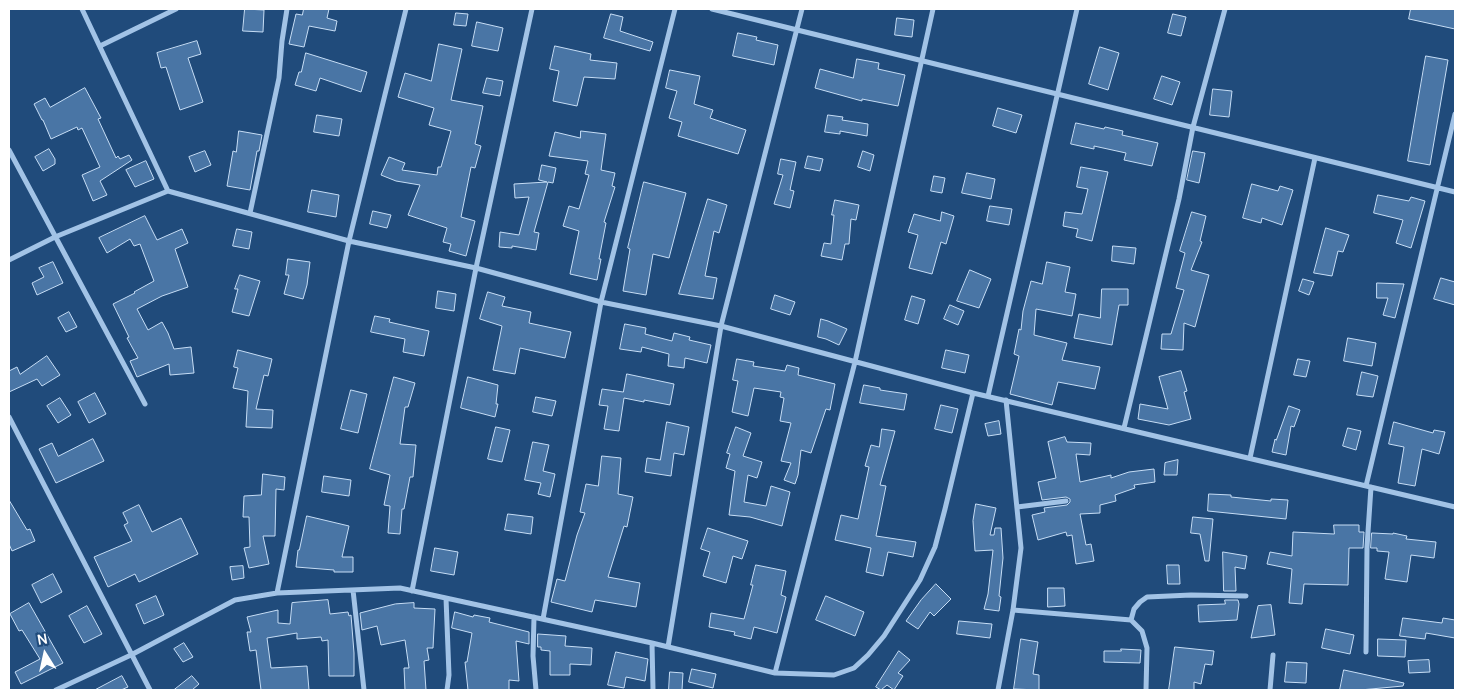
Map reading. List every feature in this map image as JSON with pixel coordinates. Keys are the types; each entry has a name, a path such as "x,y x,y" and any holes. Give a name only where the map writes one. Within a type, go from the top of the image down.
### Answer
{"street":[{"path":"82,9 168,190"},
{"path":"100,46 176,9"},
{"path":"250,213 280,78 282,41 287,9"},
{"path":"277,593 349,241 406,9"},
{"path":"412,591 476,268 532,9"},
{"path":"543,619 601,302 675,9"},
{"path":"712,9 1455,192"},
{"path":"668,646 721,326 802,9"},
{"path":"775,673 855,362 920,60 933,9"},
{"path":"988,396 1059,94 1077,9"},
{"path":"1124,428 1179,199 1192,127 1225,9"},
{"path":"1366,652 1368,487 1455,114"},
{"path":"9,150 145,404"},
{"path":"1250,458 1316,158"},
{"path":"9,260 55,237 168,190 349,241 476,268 601,302 721,326 973,393 1455,507"},
{"path":"56,690 131,655 235,600 277,593 400,588 668,646 775,673 834,675 854,668 884,636 920,580 934,547 945,510 973,393"},
{"path":"998,690 1014,610 1021,548 1006,400"},
{"path":"9,417 150,690"},
{"path":"1017,507 1066,501"},
{"path":"353,590 364,690"},
{"path":"1131,620 1134,610 1147,597 1191,595 1246,596"},
{"path":"446,598 449,675 446,690"},
{"path":"1014,610 1131,620 1142,632 1147,648 1146,690"},
{"path":"534,616 533,656 536,690"},
{"path":"652,643 653,690"},
{"path":"1270,690 1272,655"}],"building":[{"path":"245,9 264,10 263,32 243,31"},
{"path":"304,9 329,9 327,18 337,21 335,31 309,26 304,47 289,44 296,14 302,15"},
{"path":"1411,9 1455,9 1455,29 1409,19"},
{"path":"456,13 468,14 466,26 454,25"},
{"path":"611,14 623,17 620,31 653,42 650,51 604,38"},
{"path":"1173,14 1186,17 1181,36 1168,33"},
{"path":"897,18 914,20 912,37 895,35"},
{"path":"477,22 503,28 498,51 472,46"},
{"path":"738,33 757,37 756,40 778,45 774,65 733,56"},
{"path":"197,41 201,54 188,58 203,102 180,110 166,67 161,68 157,53"},
{"path":"439,44 462,49 451,100 483,106 475,144 481,146 475,168 471,167 461,217 475,221 466,256 449,251 451,244 443,242 447,228 408,215 420,185 396,181 381,175 389,157 405,163 402,170 437,175 438,167 441,167 451,131 429,125 434,108 398,97 405,73 431,81"},
{"path":"555,46 591,54 590,60 617,63 615,79 584,77 577,106 553,101 559,71 550,69"},
{"path":"1100,47 1119,53 1108,90 1089,84"},
{"path":"306,53 367,72 361,92 320,78 316,91 295,85"},
{"path":"1426,56 1448,60 1430,165 1408,161"},
{"path":"857,59 879,63 878,69 905,75 898,106 862,99 862,101 815,88 820,69 853,78"},
{"path":"670,70 700,76 694,104 713,110 710,118 746,130 738,154 678,136 682,122 669,118 677,91 666,88"},
{"path":"1162,76 1180,82 1172,105 1154,99"},
{"path":"487,78 503,81 500,96 483,93"},
{"path":"85,88 101,118 98,119 116,158 118,156 120,159 129,155 132,160 100,181 107,195 93,201 82,175 100,167 82,128 78,130 77,127 51,139 34,104 45,98 50,107"},
{"path":"1213,89 1232,91 1229,117 1210,115"},
{"path":"998,108 1022,115 1016,133 993,126"},
{"path":"317,115 342,119 339,136 314,132"},
{"path":"828,115 843,117 842,120 868,124 867,136 840,131 840,134 825,132"},
{"path":"1076,123 1123,131 1122,135 1158,143 1152,166 1124,160 1126,153 1094,146 1094,149 1071,144"},
{"path":"239,131 262,135 250,190 227,186 233,151 236,152"},
{"path":"581,131 606,134 601,170 615,173 612,186 615,187 604,222 606,223 597,280 570,274 579,231 563,226 569,206 579,209 589,175 585,174 588,161 549,156 555,132 580,138"},
{"path":"49,149 55,159 55,164 43,171 35,157"},
{"path":"205,151 211,165 195,172 189,157"},
{"path":"863,151 874,155 870,171 858,167"},
{"path":"1193,151 1205,153 1199,183 1187,180"},
{"path":"808,156 823,159 820,171 805,168"},
{"path":"781,159 796,162 790,190 794,191 790,208 774,204 783,175 778,174"},
{"path":"146,161 154,179 135,187 126,170"},
{"path":"542,165 556,168 553,183 548,182 534,232 539,233 536,250 512,246 512,248 499,247 500,232 519,235 529,197 515,198 514,184 547,182 539,180"},
{"path":"1081,167 1108,172 1092,241 1076,237 1078,229 1063,226 1065,212 1082,214 1088,189 1077,187"},
{"path":"967,173 995,179 991,199 962,193"},
{"path":"934,176 945,178 942,193 931,191"},
{"path":"644,182 686,193 669,258 653,254 646,295 623,291 630,249 628,248"},
{"path":"1252,184 1278,191 1280,186 1293,190 1282,225 1262,218 1261,223 1243,218"},
{"path":"312,190 339,195 336,217 308,212"},
{"path":"1378,195 1409,201 1411,197 1425,201 1411,248 1396,243 1403,220 1374,213"},
{"path":"708,199 727,205 719,233 714,231 705,276 717,278 713,299 679,294"},
{"path":"835,200 859,205 856,220 851,219 849,244 845,244 842,260 821,256 824,243 831,244 834,215 832,215"},
{"path":"990,206 1012,209 1009,225 987,221"},
{"path":"373,211 391,215 387,228 370,224"},
{"path":"942,212 954,216 946,244 941,242 932,274 909,268 918,235 908,232 914,214 940,221"},
{"path":"1192,212 1206,216 1200,241 1202,242 1191,270 1209,275 1195,327 1184,323 1183,350 1161,349 1162,334 1171,334 1184,290 1176,288 1185,253 1180,251"},
{"path":"145,216 157,240 182,229 188,243 175,249 188,287 162,296 137,309 148,330 162,322 174,349 191,347 194,373 170,375 169,364 137,377 130,361 138,358 127,338 129,337 113,304 154,281 140,244 134,246 130,239 107,253 99,238"},
{"path":"1326,228 1349,235 1343,252 1338,251 1332,276 1314,273"},
{"path":"237,229 252,232 249,249 233,246"},
{"path":"1113,246 1136,248 1134,264 1112,261"},
{"path":"288,259 310,262 303,299 284,294 289,275 286,275"},
{"path":"53,262 63,283 37,295 32,283 44,277 39,268"},
{"path":"1047,262 1070,267 1065,292 1076,294 1072,316 1036,309 1034,335 1067,343 1062,360 1100,367 1095,389 1058,382 1052,405 1010,394 1019,356 1014,354 1031,281 1042,284"},
{"path":"970,270 991,279 979,308 957,301"},
{"path":"240,275 260,281 249,316 232,312 238,289 235,289"},
{"path":"1441,278 1455,282 1455,305 1434,299"},
{"path":"1303,279 1314,282 1309,295 1299,291"},
{"path":"1377,283 1404,284 1395,318 1383,315 1388,298 1377,298"},
{"path":"1102,289 1128,289 1128,305 1119,305 1112,345 1074,338 1079,314 1100,318"},
{"path":"438,291 456,294 454,311 436,308"},
{"path":"488,292 505,297 502,306 531,312 529,323 571,332 565,358 520,348 515,374 493,370 502,326 480,319"},
{"path":"775,295 795,302 790,315 771,309"},
{"path":"912,296 925,300 918,324 905,320"},
{"path":"950,305 964,311 958,325 944,319"},
{"path":"69,312 77,327 66,332 58,318"},
{"path":"375,316 390,319 389,322 429,331 424,356 403,352 405,339 371,332"},
{"path":"821,319 847,329 839,345 818,337"},
{"path":"625,324 646,328 645,334 672,341 674,333 690,337 689,340 711,345 707,363 685,358 684,368 668,366 669,354 642,347 641,352 620,349"},
{"path":"1348,338 1376,343 1372,366 1344,361"},
{"path":"238,350 272,359 268,376 264,375 256,409 273,410 272,428 246,427 248,391 233,388 238,368 234,367"},
{"path":"946,350 969,355 965,373 942,368"},
{"path":"47,356 60,375 42,386 37,379 9,392 9,371 17,367 20,374"},
{"path":"737,359 754,362 753,366 785,371 787,365 799,368 798,375 835,384 830,410 826,409 811,453 801,450 795,484 784,480 791,463 781,461 791,423 780,421 784,398 780,397 781,392 754,388 748,416 732,412 738,381 733,380"},
{"path":"1298,359 1310,361 1306,377 1294,375"},
{"path":"1181,371 1187,391 1184,392 1191,419 1169,425 1138,419 1140,404 1168,409 1159,377"},
{"path":"1362,372 1378,376 1373,397 1357,395"},
{"path":"627,374 674,384 670,405 624,398 619,431 604,429 608,406 599,405 602,389 623,392"},
{"path":"394,377 415,383 408,407 405,407 400,444 416,445 413,477 410,477 404,509 402,509 400,534 388,533 390,506 384,505 390,475 370,469"},
{"path":"468,377 498,385 496,404 498,404 495,417 461,408"},
{"path":"864,385 880,388 880,390 907,394 904,410 860,403"},
{"path":"351,390 367,394 358,433 341,429"},
{"path":"95,393 106,414 89,423 78,402"},
{"path":"536,397 556,401 552,416 533,412"},
{"path":"60,398 71,415 58,423 47,406"},
{"path":"941,405 958,409 952,433 935,429"},
{"path":"1289,406 1300,410 1294,427 1291,426 1286,455 1272,452 1275,439"},
{"path":"999,421 1001,434 988,436 985,424"},
{"path":"667,422 689,427 684,455 674,453 671,476 645,472 647,458 660,460"},
{"path":"1394,422 1433,433 1434,430 1445,432 1439,454 1422,449 1415,486 1398,483 1404,447 1389,444"},
{"path":"496,427 510,430 502,462 488,459"},
{"path":"736,427 751,433 743,456 762,462 757,478 748,475 744,502 766,506 771,486 790,492 782,526 750,517 729,515 735,471 726,468 730,454 727,453"},
{"path":"1348,428 1361,431 1356,450 1343,446"},
{"path":"882,429 895,431 880,485 886,486 876,536 916,542 913,557 888,552 883,576 866,572 871,548 835,540 841,515 858,519 869,467 865,466 871,445 879,447"},
{"path":"1065,437 1067,442 1091,443 1090,455 1076,454 1080,482 1111,475 1111,478 1129,472 1154,469 1155,482 1134,485 1135,488 1115,495 1116,501 1100,505 1100,513 1080,514 1086,545 1091,544 1094,561 1076,564 1072,535 1067,536 1066,532 1038,540 1032,515 1045,512 1044,508 1067,505 1070,502 1070,499 1066,497 1042,500 1038,482 1056,478 1048,442"},
{"path":"93,439 104,461 56,483 39,449 52,443 58,456"},
{"path":"533,442 549,445 543,471 555,474 550,497 538,494 541,483 525,480"},
{"path":"602,456 621,458 618,494 633,497 627,527 624,526 608,577 640,583 636,607 595,600 592,612 551,602 557,579 565,581 585,513 580,512 586,484 598,486"},
{"path":"1178,460 1177,475 1164,475 1165,463"},
{"path":"263,474 285,477 284,490 276,489 275,536 263,536 269,564 249,568 244,548 250,547 249,517 243,517 244,496 261,495"},
{"path":"324,476 351,480 349,496 322,492"},
{"path":"1209,494 1271,501 1271,499 1288,500 1286,519 1208,511"},
{"path":"9,500 27,530 30,529 35,541 12,551 9,544"},
{"path":"976,504 996,508 990,535 994,535 995,528 1001,528 1003,558 999,611 984,609 988,594 993,550 975,551 973,521"},
{"path":"139,505 152,532 181,518 198,554 139,582 135,574 108,587 94,557 132,541 124,525 128,523 123,513"},
{"path":"508,514 533,517 531,534 505,530"},
{"path":"307,516 349,526 342,557 353,557 353,572 334,572 334,570 296,567 298,550"},
{"path":"1193,517 1213,519 1209,561 1205,561 1200,534 1191,533"},
{"path":"1334,525 1359,525 1359,532 1364,532 1363,548 1349,548 1348,585 1304,584 1302,604 1289,603 1292,569 1267,564 1270,552 1292,556 1293,532 1334,534"},
{"path":"708,528 748,541 742,559 733,556 726,583 703,576 710,552 701,549"},
{"path":"1372,533 1393,533 1407,536 1406,539 1436,542 1434,558 1411,555 1407,582 1385,579 1389,552 1377,551 1377,548 1371,548"},
{"path":"435,548 458,552 454,575 431,571"},
{"path":"1223,552 1247,556 1245,569 1235,567 1236,591 1224,591"},
{"path":"756,565 786,571 781,595 786,597 777,633 754,627 751,639 734,635 735,632 709,627 711,613 744,619"},
{"path":"1167,565 1179,565 1180,584 1168,584"},
{"path":"243,566 244,578 232,580 230,567"},
{"path":"53,574 62,592 41,603 32,585"},
{"path":"936,584 951,599 934,616 930,612 918,629 906,621 921,600"},
{"path":"1048,588 1064,588 1065,606 1048,607"},
{"path":"156,596 164,615 144,624 136,605"},
{"path":"826,596 864,612 855,636 816,620"},
{"path":"328,600 330,614 348,612 349,616 351,615 354,676 329,676 328,640 322,641 321,637 297,639 297,633 267,638 271,668 307,666 309,690 261,690 256,650 250,651 247,632 251,632 247,617 278,610 278,623 290,624 292,603"},
{"path":"1225,600 1238,600 1237,620 1199,622 1198,605 1225,604"},
{"path":"29,603 63,663 21,684 15,672 40,659 22,630 19,631 10,614"},
{"path":"414,603 414,608 435,609 433,648 427,648 429,660 424,661 426,690 405,690 404,668 409,668 405,640 381,645 377,626 362,630 360,613 395,604"},
{"path":"1271,605 1275,635 1251,638 1258,606"},
{"path":"87,606 102,634 84,643 69,616"},
{"path":"455,612 473,617 474,615 490,618 489,622 529,632 529,644 516,641 519,681 509,680 509,690 468,690 465,662 467,662 472,633 452,628"},
{"path":"1403,618 1442,623 1443,618 1455,620 1455,638 1426,633 1425,639 1400,636"},
{"path":"959,621 992,624 990,638 957,634"},
{"path":"1326,629 1354,635 1350,654 1322,648"},
{"path":"538,634 566,636 565,646 592,648 591,665 570,664 570,675 550,675 550,651 541,650 541,647 538,647"},
{"path":"1021,639 1038,642 1033,674 1039,675 1039,690 1014,689"},
{"path":"1378,639 1406,640 1405,657 1378,656"},
{"path":"184,643 193,657 183,662 174,649"},
{"path":"1175,647 1214,651 1212,665 1205,664 1201,684 1194,682 1194,690 1169,690"},
{"path":"1121,649 1141,650 1140,663 1104,662 1104,651 1121,651"},
{"path":"899,651 910,660 898,673 903,676 894,690 887,685 881,690 876,687"},
{"path":"616,652 648,659 645,681 626,677 624,688 608,685"},
{"path":"1429,660 1430,672 1409,673 1408,661"},
{"path":"1287,662 1307,663 1306,683 1285,682"},
{"path":"692,669 716,674 713,688 689,682"},
{"path":"1344,670 1404,683 1403,686 1340,690"},
{"path":"670,672 683,673 682,690 669,690"},
{"path":"122,676 128,687 121,690 95,690"},
{"path":"192,676 199,684 192,690 174,690"}]}
